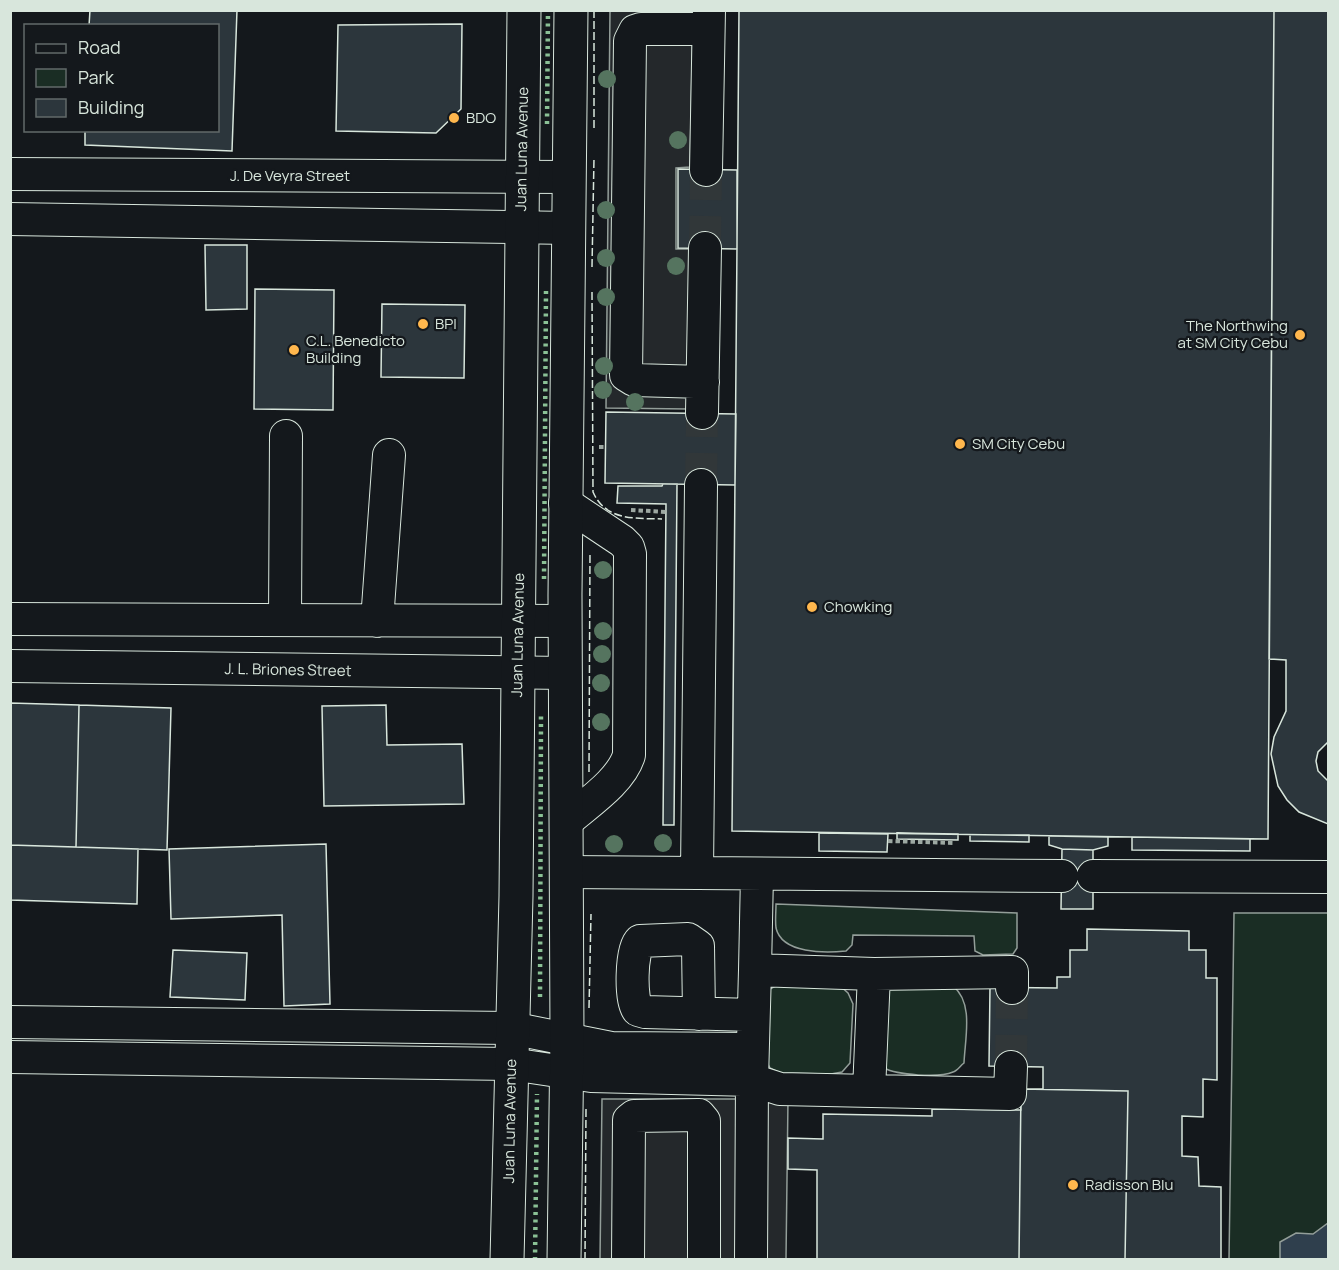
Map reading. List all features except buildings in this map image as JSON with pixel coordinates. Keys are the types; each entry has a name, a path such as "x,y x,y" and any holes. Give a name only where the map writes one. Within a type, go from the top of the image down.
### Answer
{"main road":[{"name":"Juan Luna Avenue","path":"507,1260 516,896 524,10"},
{"path":"564,1260 567,1072 565,503 571,10"}],"street":[{"path":"703,382 634,380 626,375 630,41 635,32 640,29 709,20 706,170"},
{"name":"J. De Veyra Street","path":"10,174 569,177"},
{"path":"11,218 569,228"},
{"path":"702,413 705,248"},
{"path":"285,620 286,436"},
{"path":"377,621 389,455"},
{"path":"697,873 701,485"},
{"path":"565,503 622,541 628,547 630,554 629,754 626,765 617,776 566,822"},
{"path":"10,619 565,621"},
{"name":"J. L. Briones Street","path":"10,666 566,673"},
{"path":"566,872 1062,876"},
{"path":"752,1260 752,1064 757,874"},
{"path":"1093,876 1329,877"},
{"path":"755,970 874,974 1012,972 1012,988"},
{"path":"870,1091 874,974"},
{"path":"699,1014 753,1015"},
{"path":"10,1022 511,1028 611,1048 752,1064 780,1089 1010,1094 1011,1067"},
{"path":"10,1057 511,1064 615,1078 752,1064"},
{"path":"628,1260 629,1120 634,1116 699,1115 704,1121 704,1260"}],"path":[{"path":"599,447 605,447"},
{"path":"619,510 666,512"},
{"path":"888,842 896,842"}],"green space":[{"path":"776,904 1017,913 1017,948 1013,954 983,955 975,951 974,936 853,935 852,945 846,951 805,950 787,943 780,937 776,928"},
{"path":"1234,913 1328,913 1328,1259 1229,1260"},
{"path":"779,984 839,985 848,993 853,1004 850,1063 842,1072 831,1074 780,1073 770,1068 766,1060 770,989"},
{"path":"953,986 960,993 966,1011 964,1063 954,1071 938,1075 908,1074 884,1068 884,989"}],"shaded area":[{"path":"610,11 693,11 690,167 676,168 676,249 689,249 688,409 606,408"},
{"path":"602,1099 788,1099 786,1259 600,1260"}],"water":[{"path":"1328,1223 1328,1259 1280,1259 1280,1242 1296,1233 1313,1234"}],"tunnel":[{"path":"705,248 706,170"},
{"path":"701,485 702,413"},
{"path":"1011,1067 1012,988"}],"hedge":[{"path":"547,124 548,10"},
{"path":"544,579 546,291"},
{"path":"540,997 541,715"},
{"path":"535,1260 537,1094"}],"fence":[{"path":"594,10 594,130"},
{"path":"592,267 594,158"},
{"path":"592,292 593,492 605,508 613,513 631,518 662,519"},
{"path":"589,772 590,553"},
{"path":"589,1008 591,914"},
{"path":"585,1260 586,1109"}],"place":[{"name":"BDO","path":"454,118"},
{"name":"BPI","path":"423,324"},
{"name":"The Northwing at SM City Cebu","path":"1300,335"},
{"name":"C.L. Benedicto Building","path":"294,350"},
{"name":"SM City Cebu","path":"960,444"},
{"name":"Chowking","path":"812,607"},
{"name":"Radisson Blu","path":"1073,1185"}]}
